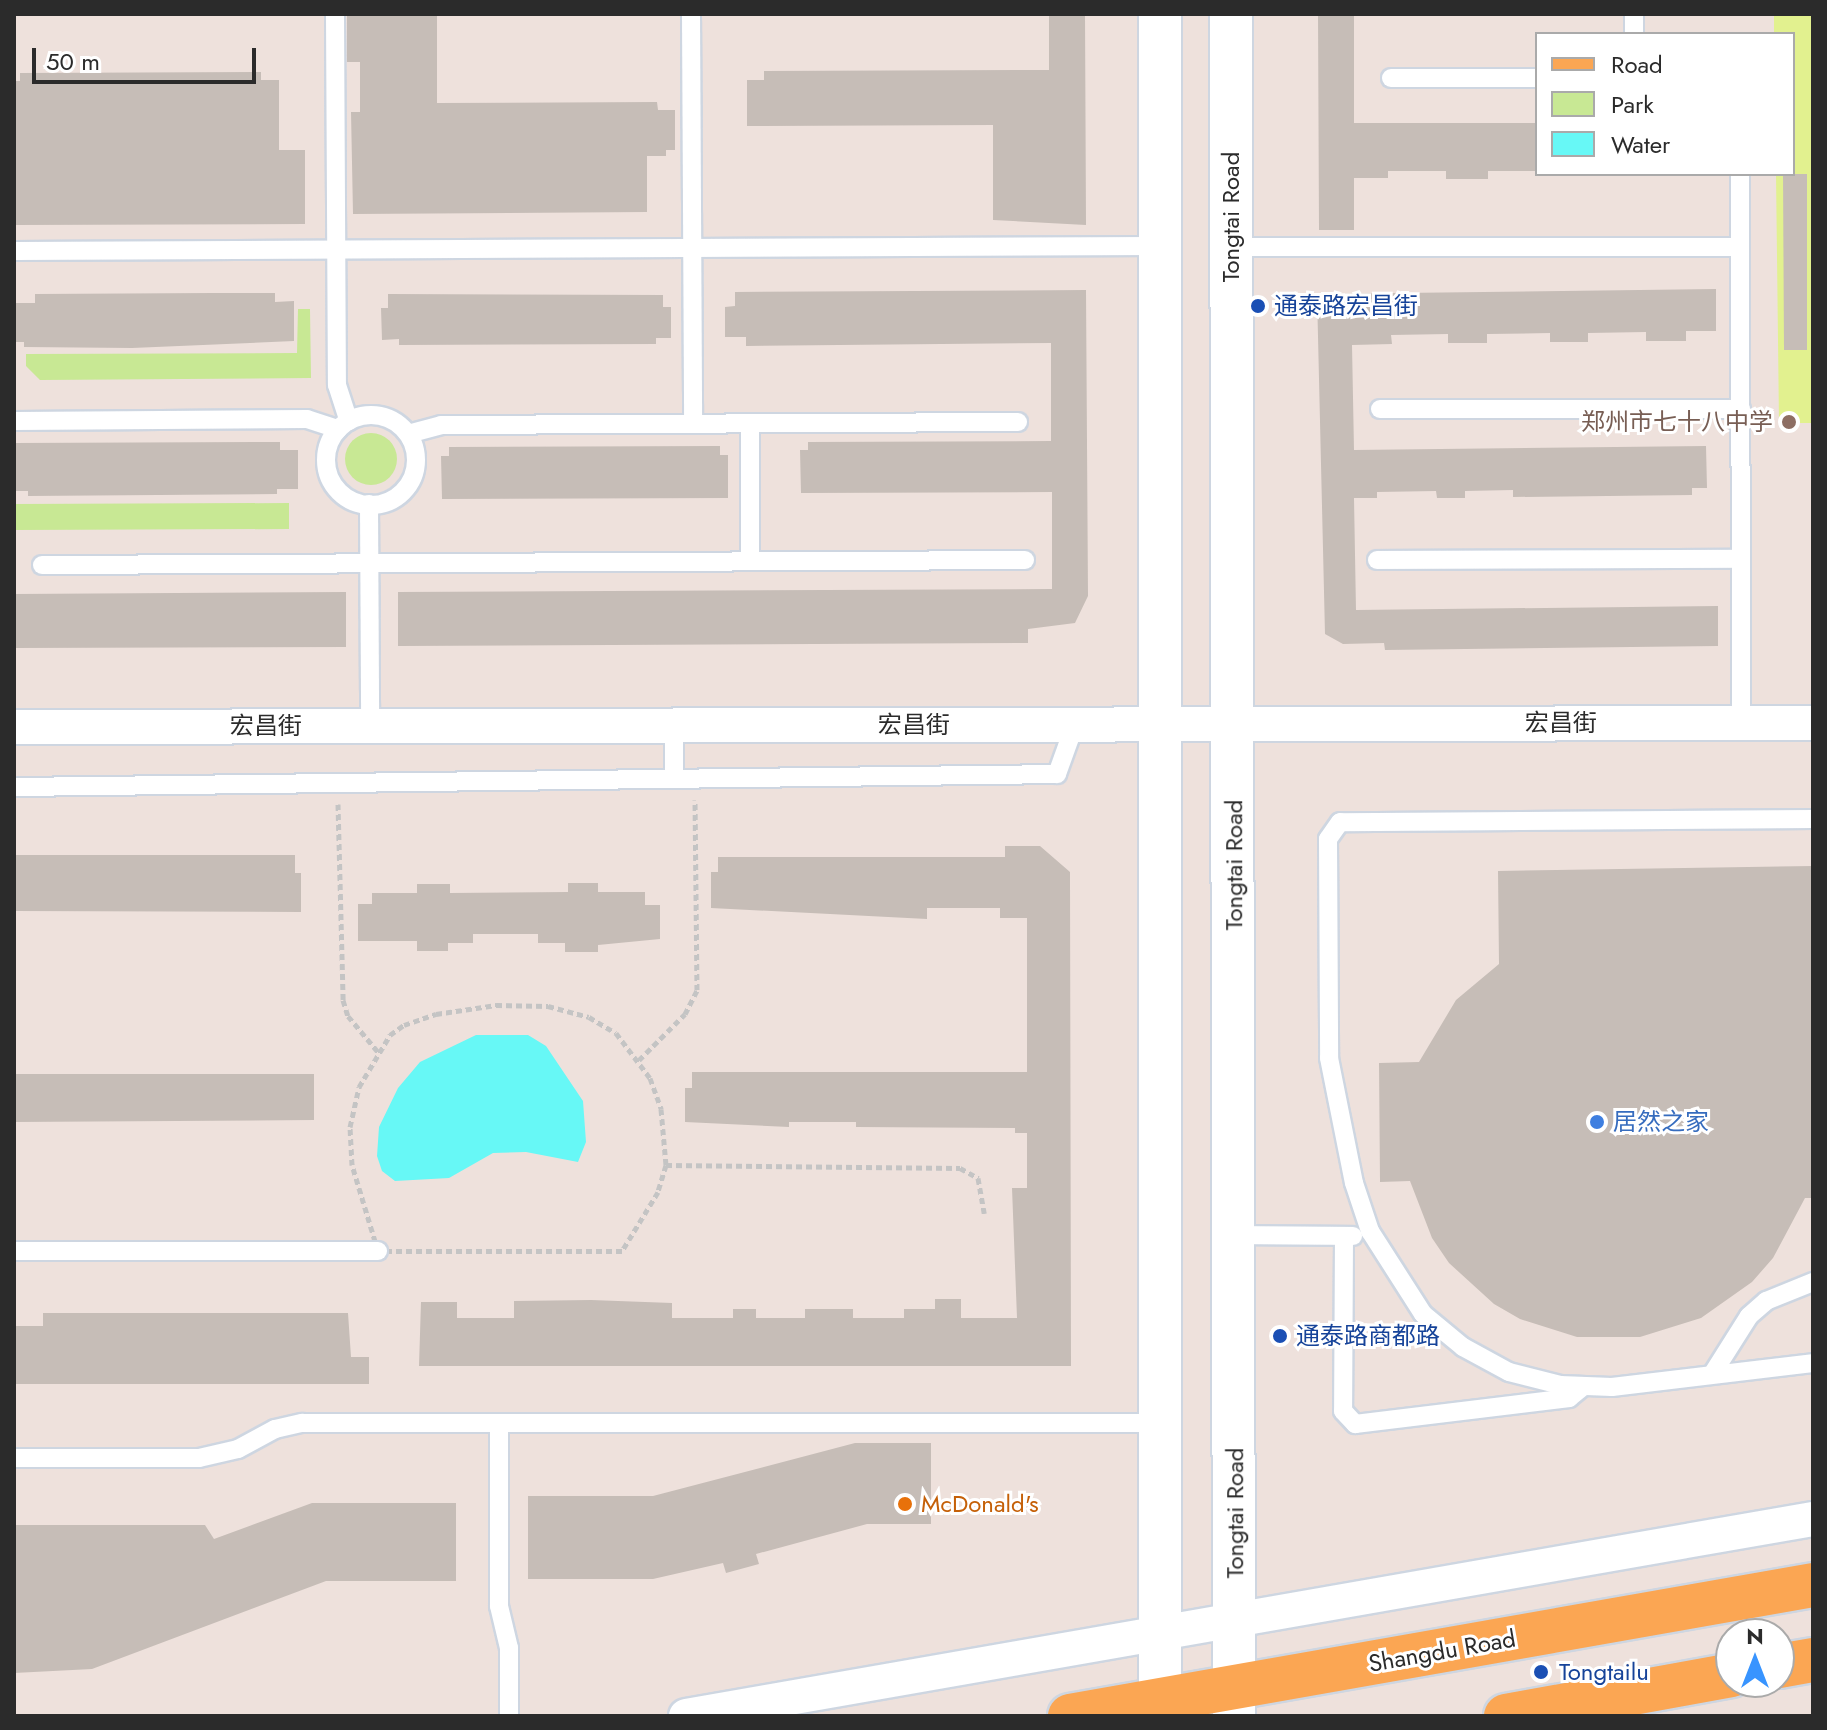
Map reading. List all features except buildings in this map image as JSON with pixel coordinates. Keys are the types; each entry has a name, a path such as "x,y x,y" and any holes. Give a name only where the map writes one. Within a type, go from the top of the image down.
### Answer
{"main road":[{"name":"Shangdu Road","path":"1070,1716 1234,1702 1813,1585"},
{"path":"1506,1716 1715,1678"}],"street":[{"path":"1160,14 1160,1708"},
{"name":"Tongtai Road","path":"1231,14 1236,1235 1234,1702"},
{"name":"宏昌街","path":"14,727 1813,723"},
{"path":"686,1716 1813,1519"}],"lane":[{"path":"14,421 307,419 343,425 374,415 399,424 408,434 416,459 408,485 397,496 369,504 354,501 332,482 326,453 343,425 337,385 335,14"},
{"path":"691,14 693,424"},
{"path":"1391,78 1535,78"},
{"path":"1740,176 1741,723"},
{"path":"14,251 1159,246"},
{"path":"1231,247 1740,247"},
{"path":"1380,409 1741,409"},
{"path":"408,434 441,425 1018,422"},
{"path":"750,424 750,561"},
{"path":"369,504 370,726"},
{"path":"1377,560 1741,559"},
{"path":"42,565 1025,560"},
{"path":"14,787 1057,774 1075,724"},
{"path":"674,725 674,779"},
{"path":"1813,819 1340,822 1328,839 1329,1058 1354,1183 1373,1236 1423,1314 1463,1347 1509,1372 1584,1386 1813,1363"},
{"path":"1236,1235 1373,1236"},
{"path":"1344,1236 1343,1411 1355,1424 1569,1398 1584,1386"},
{"path":"14,1251 378,1251"},
{"path":"1713,1373 1749,1316 1766,1301 1813,1282"},
{"path":"14,1458 199,1458 238,1449 275,1429 302,1423 1159,1423"},
{"path":"499,1423 499,1606 509,1648 509,1716"}],"path":[{"path":"639,1060 685,1014 697,990 695,779"},
{"path":"338,783 343,1000 348,1016 379,1053"},
{"path":"496,1005 548,1006 589,1017 616,1033 639,1060 661,1109 666,1165 658,1192 622,1251 378,1251 352,1165 350,1127 359,1087 379,1053 404,1025 436,1014 496,1005"},
{"path":"666,1165 960,1168 978,1178 984,1213"}],"green space":[{"path":"1774,14 1813,14 1813,423 1779,423 1776,176 1795,176 1795,32 1774,32"},
{"path":"298,309 310,309 311,378 40,380 26,366 26,354 297,353"},
{"path":"371,433 389,441 397,459 389,477 371,485 353,477 345,459 353,441"},
{"path":"289,503 289,529 14,530 14,504"}],"water":[{"path":"476,1035 528,1035 546,1046 583,1101 586,1142 578,1162 526,1152 493,1153 449,1178 395,1181 382,1171 377,1156 379,1127 398,1088 420,1062"}],"place":[{"name":"通泰路宏昌街","path":"1258,306"},
{"name":"郑州市七十八中学","path":"1789,422"},
{"name":"居然之家","path":"1597,1122"},
{"name":"通泰路商都路","path":"1280,1336"},
{"name":"McDonald's","path":"905,1504"},
{"name":"Tongtailu","path":"1541,1672"}]}
